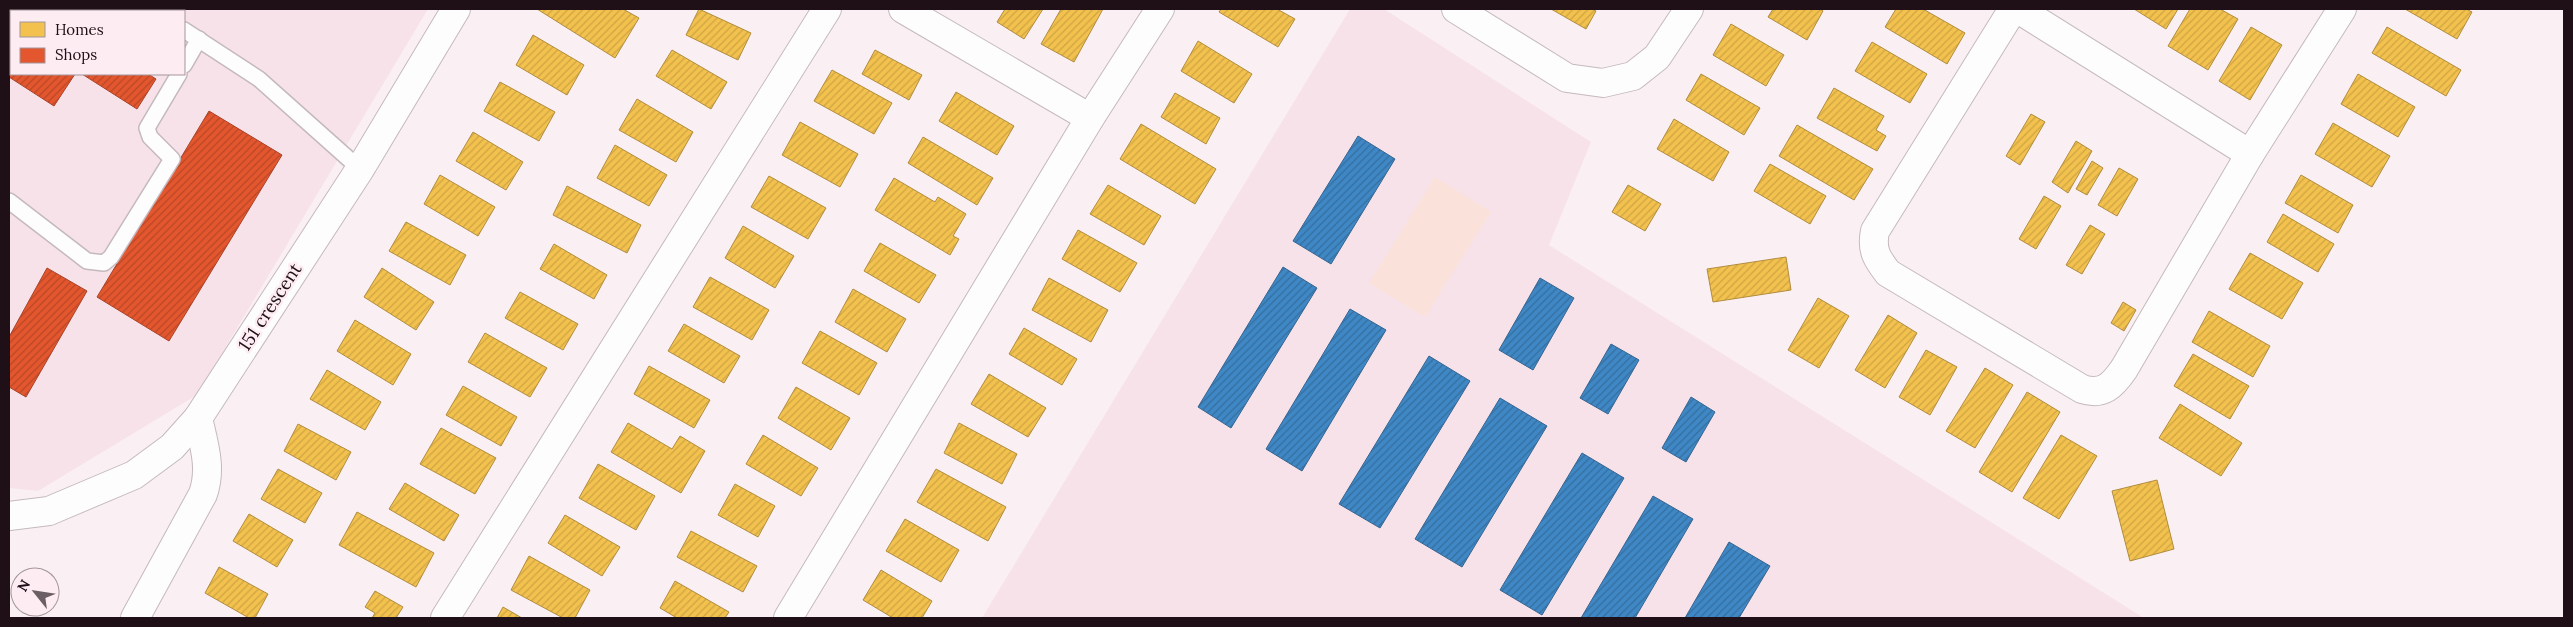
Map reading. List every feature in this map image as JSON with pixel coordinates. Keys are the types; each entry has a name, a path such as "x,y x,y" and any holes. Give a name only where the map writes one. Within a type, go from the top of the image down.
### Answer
{"street":[{"name":"151 crescent","path":"9,516 49,510 134,475 172,447 198,418 360,169 456,9"},
{"path":"444,618 826,9"},
{"path":"903,9 1090,118"},
{"path":"788,618 1090,118 1160,9"},
{"path":"1456,9 1567,78 1603,83 1633,76 1658,57 1689,9"},
{"path":"2013,9 1875,231 1872,245 1877,259 1888,273 2082,389 2093,392 2105,390 2116,381 2124,369 2250,154 2342,9"},
{"path":"2018,9 2250,154"},
{"path":"135,618 208,480 209,464 198,418"}],"lane":[{"path":"185,31 259,79 360,169"},
{"path":"185,63 199,39"},
{"path":"9,200 87,261 104,263 111,257 172,160 150,137 147,128 177,75"}],"shaded area":[{"path":"9,9 428,9 197,395 38,491 9,488"},
{"path":"1350,9 1384,9 1591,142 1549,245 2144,618 982,618"},
{"path":"1435,177 1491,212 1425,317 1369,283"}],"building: Homes":[{"path":"537,9 623,9 639,18 615,58"},
{"path":"699,9 751,33 738,60 686,35"},
{"path":"1005,9 1043,9 1024,39 997,22"},
{"path":"1061,9 1103,9 1074,62 1041,44"},
{"path":"1221,9 1277,9 1295,19 1278,47 1219,12"},
{"path":"1551,9 1592,9 1596,11 1586,29"},
{"path":"1773,9 1820,9 1823,11 1807,40 1768,17"},
{"path":"1896,9 1923,9 1965,33 1947,64 1885,27"},
{"path":"2134,9 2178,9 2166,29"},
{"path":"2190,9 2220,9 2238,19 2208,70 2168,46"},
{"path":"2405,9 2466,9 2472,12 2457,39"},
{"path":"1731,24 1784,55 1766,86 1713,55"},
{"path":"2251,27 2282,45 2250,100 2219,81"},
{"path":"2387,27 2461,70 2446,96 2372,53"},
{"path":"533,35 584,65 567,95 516,65"},
{"path":"1198,41 1252,74 1234,103 1181,71"},
{"path":"1872,42 1927,74 1910,103 1855,71"},
{"path":"672,50 727,82 711,109 656,76"},
{"path":"875,50 922,75 909,100 862,74"},
{"path":"832,70 892,103 874,134 814,101"},
{"path":"1701,74 1760,108 1744,135 1686,100"},
{"path":"2358,74 2415,107 2398,137 2341,104"},
{"path":"500,82 555,112 539,141 484,111"},
{"path":"1834,88 1884,116 1876,130 1886,136 1877,151 1817,118"},
{"path":"956,92 1014,126 997,155 939,121"},
{"path":"1175,93 1220,118 1206,144 1161,117"},
{"path":"637,99 693,132 676,162 619,130"},
{"path":"2031,114 2045,122 2020,165 2006,156"},
{"path":"1674,119 1729,152 1713,181 1657,149"},
{"path":"800,122 858,154 840,187 782,155"},
{"path":"2333,123 2390,156 2372,187 2315,154"},
{"path":"1141,124 1216,169 1195,204 1120,159"},
{"path":"1797,125 1873,169 1854,200 1779,156"},
{"path":"473,132 523,162 506,190 456,161"},
{"path":"923,137 993,178 977,205 908,163"},
{"path":"2076,141 2092,151 2068,193 2052,182"},
{"path":"615,145 667,175 649,206 597,178"},
{"path":"2092,161 2103,168 2087,195 2076,189"},
{"path":"1770,164 1826,196 1810,224 1754,191"},
{"path":"2119,168 2138,179 2117,216 2098,205"},
{"path":"440,175 495,207 478,236 424,204"},
{"path":"2301,175 2353,205 2338,233 2285,203"},
{"path":"769,176 826,208 808,239 751,207"},
{"path":"894,178 935,202 938,197 966,214 953,236 959,239 950,255 875,210"},
{"path":"1108,185 1161,216 1144,245 1090,214"},
{"path":"1628,185 1661,204 1645,231 1612,212"},
{"path":"567,186 641,225 627,253 553,215"},
{"path":"2044,196 2061,206 2036,249 2019,239"},
{"path":"2283,214 2334,244 2318,272 2267,242"},
{"path":"406,222 466,255 450,285 389,251"},
{"path":"2090,225 2105,234 2082,274 2066,265"},
{"path":"743,226 794,256 775,288 725,258"},
{"path":"1078,230 1137,263 1120,292 1062,259"},
{"path":"880,243 936,275 919,303 864,271"},
{"path":"554,244 607,275 594,299 540,269"},
{"path":"2250,253 2303,283 2282,319 2229,289"},
{"path":"1786,257 1791,290 1713,302 1707,269"},
{"path":"382,268 434,302 416,330 364,297"},
{"path":"710,277 769,310 752,340 693,307"},
{"path":"1049,278 1108,310 1091,342 1032,310"},
{"path":"853,289 906,319 887,352 835,322"},
{"path":"520,292 578,324 563,350 505,318"},
{"path":"1818,298 1849,316 1819,368 1788,350"},
{"path":"2123,302 2136,310 2124,331 2111,323"},
{"path":"2209,311 2270,346 2253,377 2192,342"},
{"path":"1888,315 1917,333 1885,388 1855,370"},
{"path":"355,320 411,354 393,385 337,351"},
{"path":"684,324 740,356 724,383 668,351"},
{"path":"1024,328 1077,359 1062,385 1009,354"},
{"path":"820,331 877,363 859,395 802,363"},
{"path":"485,333 547,368 530,397 468,362"},
{"path":"1926,350 1957,367 1930,415 1899,397"},
{"path":"2193,354 2249,386 2230,419 2174,386"},
{"path":"649,366 710,400 694,428 634,394"},
{"path":"1985,368 2013,385 1975,448 1946,431"},
{"path":"327,370 381,402 365,430 310,399"},
{"path":"989,374 1046,408 1028,437 971,404"},
{"path":"463,386 517,417 501,446 446,415"},
{"path":"796,387 850,418 831,450 778,418"},
{"path":"2027,392 2060,412 2012,492 1979,472"},
{"path":"2180,404 2242,443 2221,476 2159,438"},
{"path":"628,423 672,449 680,436 705,451 681,493 611,452"},
{"path":"959,423 1017,454 1002,484 944,453"},
{"path":"298,424 351,452 336,480 284,451"},
{"path":"441,428 496,458 475,494 420,464"},
{"path":"763,435 818,468 801,496 746,464"},
{"path":"2061,435 2097,456 2059,519 2023,498"},
{"path":"598,464 655,496 636,530 579,498"},
{"path":"278,469 322,493 305,523 261,499"},
{"path":"936,469 1006,507 988,541 917,502"},
{"path":"2157,480 2174,549 2130,561 2112,491"},
{"path":"405,483 459,515 444,541 389,509"},
{"path":"735,484 775,506 758,537 718,515"},
{"path":"357,512 434,553 416,587 339,545"},
{"path":"249,514 293,540 277,567 233,541"},
{"path":"565,515 620,547 602,576 548,543"},
{"path":"905,519 959,550 941,582 886,551"},
{"path":"691,531 757,566 743,592 677,557"},
{"path":"529,556 590,590 575,618 563,618 511,590"},
{"path":"219,567 268,594 255,618 249,618 205,593"},
{"path":"881,570 932,601 922,618 893,618 863,600"},
{"path":"675,581 729,612 725,618 677,618 660,608"},
{"path":"375,591 403,607 396,618 372,618 375,613 365,607"},
{"path":"503,607 522,618 497,618"}],"building: Shops":[{"path":"9,9 86,10 10,10 10,75 74,75 54,106 9,77"},
{"path":"84,75 150,75 156,79 137,109"},
{"path":"209,111 282,155 169,341 97,297"},
{"path":"47,268 87,291 26,397 9,387 9,337"}],"building: Schools":[{"path":"1358,136 1395,159 1331,264 1293,241"},
{"path":"1283,267 1317,288 1231,428 1198,407"},
{"path":"1540,278 1574,298 1533,370 1499,350"},
{"path":"1350,309 1386,330 1302,471 1266,449"},
{"path":"1611,344 1639,360 1608,414 1580,398"},
{"path":"1429,356 1470,381 1380,528 1339,504"},
{"path":"1691,397 1715,412 1686,462 1662,448"},
{"path":"1500,398 1547,426 1462,567 1415,539"},
{"path":"1582,453 1624,478 1542,615 1500,590"},
{"path":"1653,496 1693,519 1635,618 1581,618"},
{"path":"1729,542 1770,566 1739,618 1685,618"}]}
